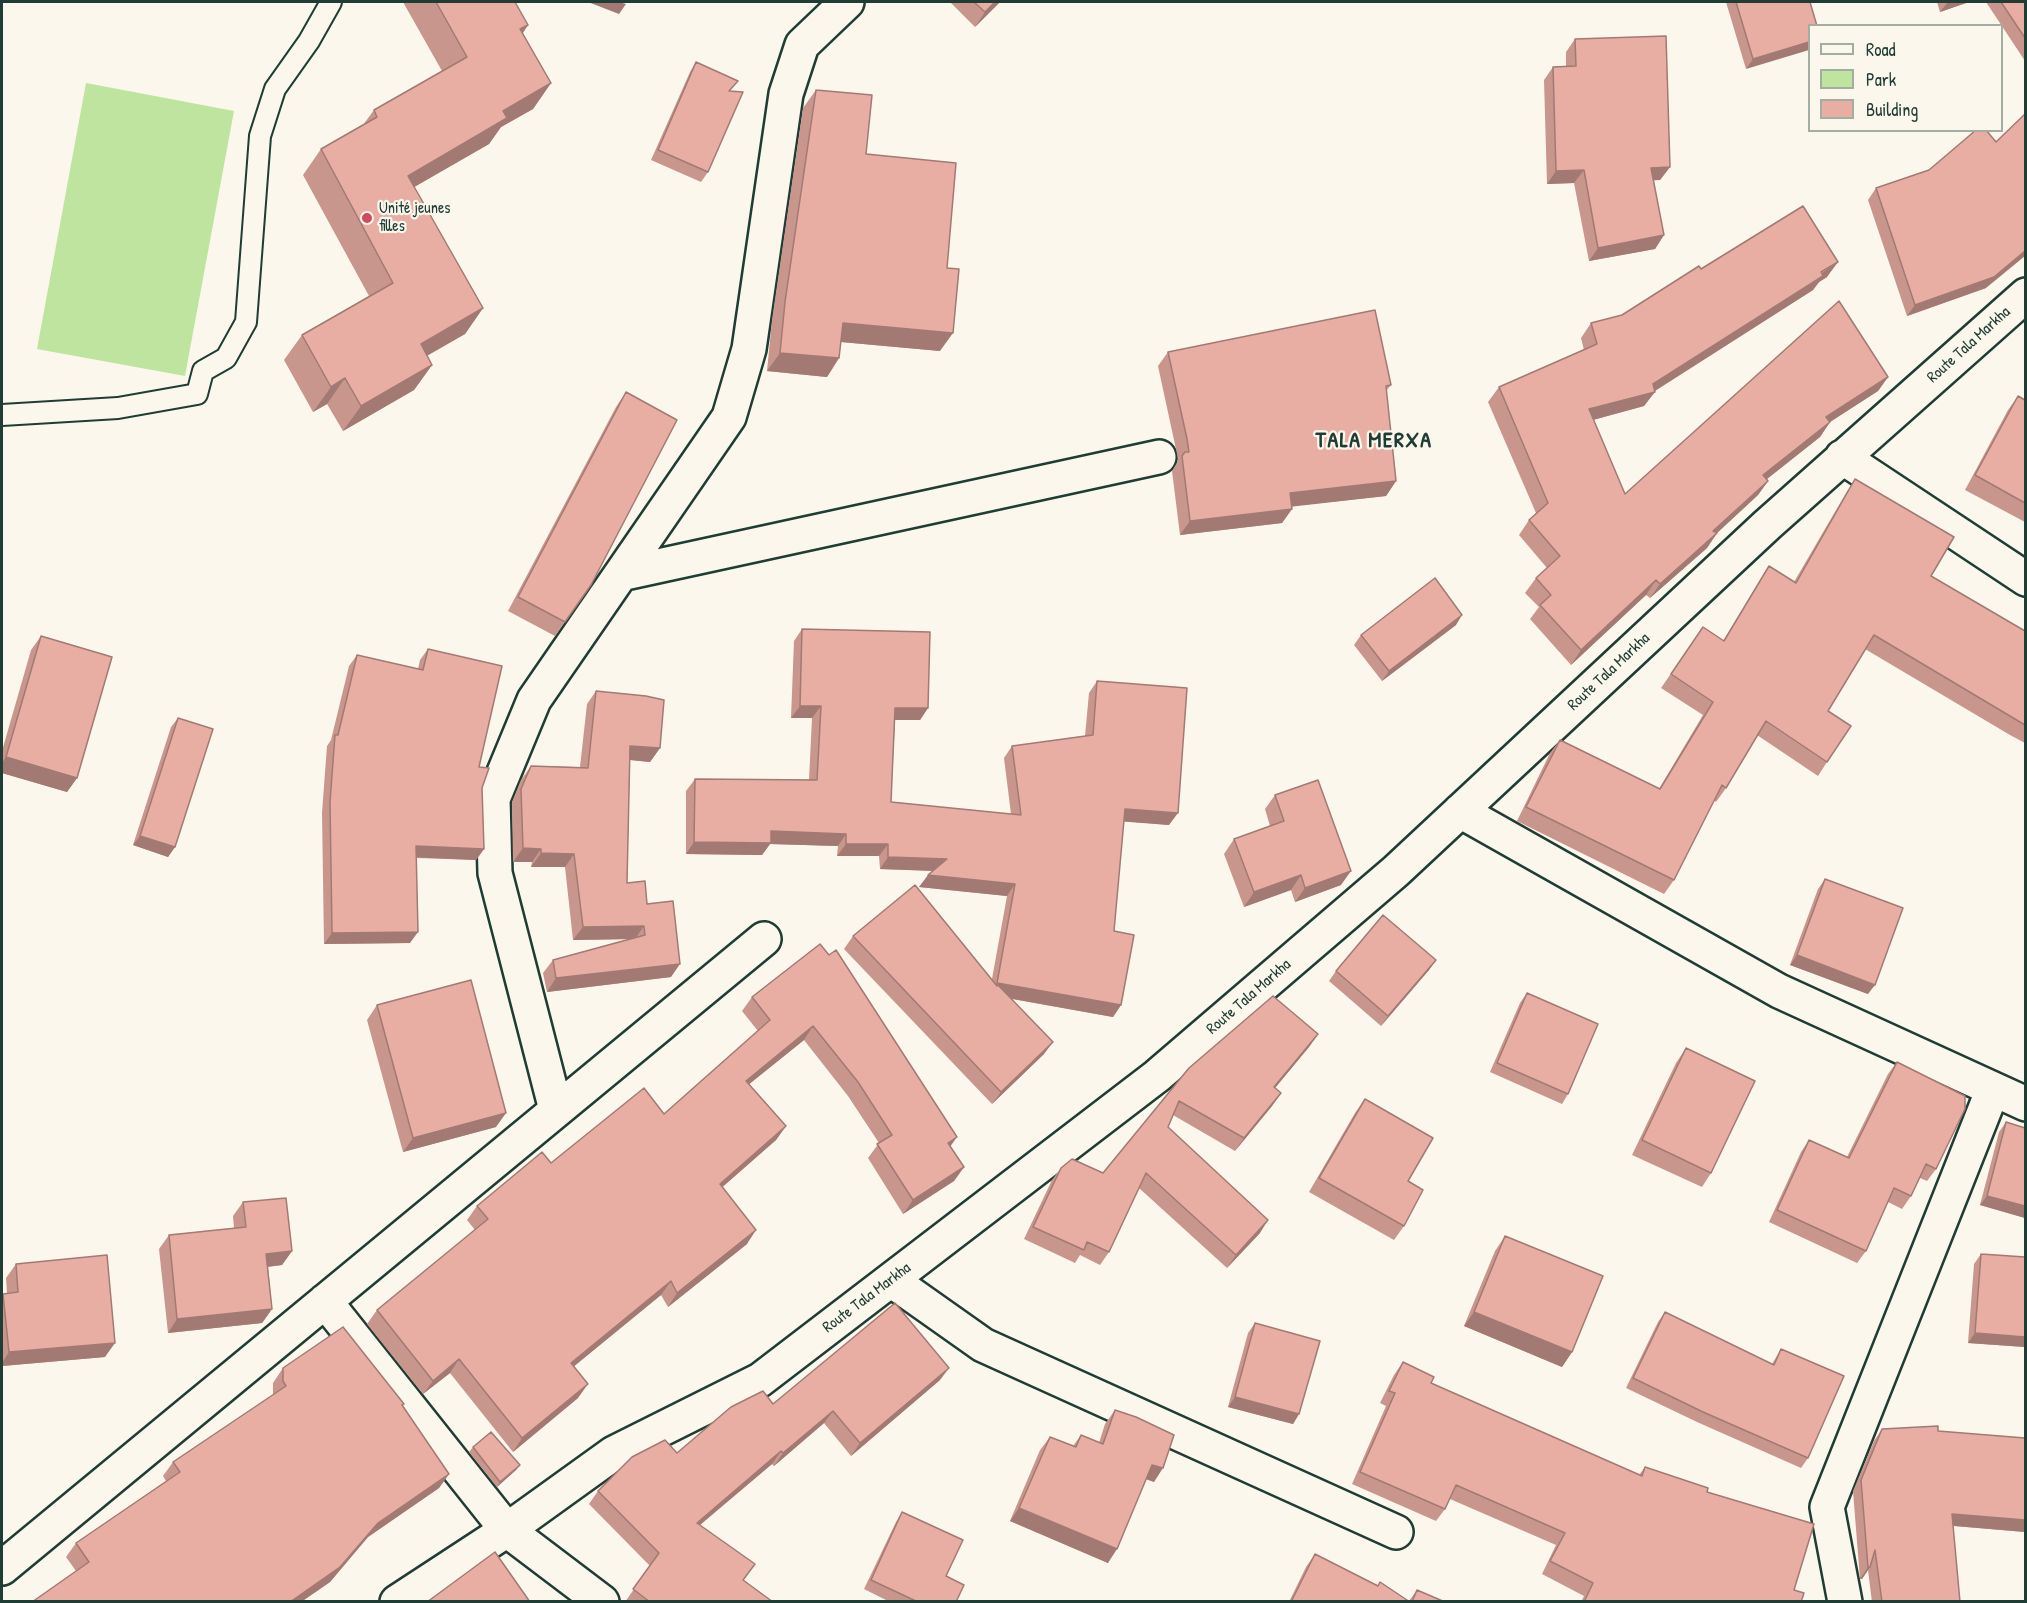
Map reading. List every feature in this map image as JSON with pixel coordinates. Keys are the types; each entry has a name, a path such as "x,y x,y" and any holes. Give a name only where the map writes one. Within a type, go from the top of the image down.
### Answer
{"street":[{"path":"556,1110 495,873 493,799 534,700 729,417 749,349 786,94 802,45 847,2"},
{"name":"Route Tala Markha","path":"397,1602 507,1530 614,1453 760,1380 1157,1076 1396,871 1758,533 2025,295"},
{"path":"621,574 1159,456"},
{"path":"1842,457 2025,579"},
{"path":"1460,810 1779,991 2025,1104"},
{"path":"2,1568 764,939"},
{"path":"1845,1602 1827,1507 1993,1089"},
{"path":"891,1280 983,1345 1396,1532"},
{"path":"325,1301 507,1530 602,1602"}],"lane":[{"path":"2,415 118,408 197,394 203,371 226,358 246,322 260,136 275,89 309,41 331,2"}],"green space":[{"path":"86,83 234,111 185,376 37,349"}],"building":[{"name":"Unité jeunes filles","path":"436,2 515,2 528,25 520,29 551,83 503,111 507,118 408,176 483,308 421,344 432,365 361,406 345,378 331,387 302,335 393,283 321,149 377,117 374,110 467,57"},
{"path":"974,2 995,2 985,12"},
{"path":"1736,2 1810,2 1816,24 1808,24 1808,42 1753,59"},
{"path":"2001,2 2025,2 2025,38"},
{"path":"1666,36 1670,167 1651,168 1664,235 1598,248 1584,170 1556,171 1553,67 1576,66 1575,39"},
{"path":"696,62 738,81 729,91 743,92 708,172 658,150"},
{"path":"816,90 872,95 866,154 956,163 947,268 959,269 953,333 843,323 839,358 780,353 785,302"},
{"path":"2025,114 2025,251 1994,277 1915,305 1876,188 1929,170 1974,132 1988,132 1996,142"},
{"path":"1803,206 1838,262 1821,272 1823,276 1653,384 1655,392 1589,409 1625,494 1839,301 1888,377 1826,417 1830,422 1763,475 1768,481 1713,531 1717,533 1660,584 1656,580 1581,650 1540,605 1551,595 1536,578 1560,556 1529,520 1548,503 1499,387 1597,344 1591,323 1622,315 1699,266 1701,269"},
{"path":"1375,310 1391,385 1386,386 1396,481 1290,493 1292,509 1190,521 1182,456 1185,452 1189,452 1168,352"},
{"path":"626,392 677,420 591,585 565,622 518,597"},
{"path":"2018,396 2025,400 2025,503 1975,475"},
{"path":"1855,479 1954,537 1931,576 2025,631 2025,725 1874,635 1828,711 1851,726 1827,762 1766,721 1726,788 1722,785 1674,880 1526,807 1560,740 1660,789 1713,702 1671,674 1703,627 1724,641 1769,566 1796,583"},
{"path":"1435,578 1462,615 1389,671 1361,635"},
{"path":"802,629 930,632 928,708 895,708 891,802 1021,815 1012,746 1093,735 1097,681 1187,688 1178,813 1125,809 1114,931 1134,935 1121,1005 997,983 1015,884 928,875 947,859 888,857 888,844 846,844 846,834 771,831 771,843 694,842 695,779 817,780 821,706 800,706"},
{"path":"41,636 112,657 77,778 6,757"},
{"path":"428,649 502,666 479,767 489,768 482,788 484,849 416,846 418,932 332,933 330,802 335,735 338,735 357,655 423,670"},
{"path":"596,691 664,700 660,748 630,746 627,883 645,881 647,904 673,901 680,964 556,978 553,960 645,935 644,926 583,927 574,854 541,853 541,849 523,848 521,789 531,766 588,768"},
{"path":"178,718 213,729 175,847 140,836"},
{"path":"1318,780 1351,871 1305,888 1301,875 1254,892 1234,839 1284,821 1275,795"},
{"path":"1825,879 1903,908 1875,985 1797,955"},
{"path":"915,885 997,986 997,984 1053,1042 1001,1092 853,936"},
{"path":"1383,915 1436,960 1388,1016 1336,971"},
{"path":"820,944 829,955 836,950 957,1137 948,1143 964,1167 913,1200 877,1144 892,1135 858,1082 813,1026 746,1081 786,1126 720,1184 756,1230 677,1293 671,1281 571,1363 588,1384 522,1438 459,1359 433,1381 377,1310 488,1219 477,1206 542,1152 551,1163 644,1088 664,1114 770,1020 752,997"},
{"path":"471,980 506,1113 413,1138 377,1005"},
{"path":"1527,993 1598,1024 1568,1094 1497,1063"},
{"path":"1273,996 1318,1034 1274,1087 1281,1093 1244,1138 1179,1101 1168,1127 1268,1220 1236,1255 1146,1173 1109,1252 1087,1242 1084,1250 1033,1227 1061,1168 1072,1159 1103,1173 1189,1068"},
{"path":"1686,1048 1755,1081 1711,1173 1642,1140"},
{"path":"1897,1062 1965,1096 1965,1109 1936,1169 1926,1164 1911,1196 1894,1188 1866,1251 1777,1210 1809,1140 1849,1158"},
{"path":"1365,1099 1433,1138 1408,1181 1423,1190 1404,1226 1319,1178"},
{"path":"2006,1122 2025,1128 2025,1206 1987,1196"},
{"path":"286,1198 292,1251 266,1254 272,1309 177,1319 169,1235 246,1227 243,1202"},
{"path":"1505,1236 1603,1276 1572,1352 1474,1312"},
{"path":"1981,1254 2025,1257 2025,1337 1975,1333"},
{"path":"107,1255 115,1343 9,1352 3,1294 18,1292 16,1264"},
{"path":"895,1303 949,1368 860,1443 833,1411 783,1453 781,1451 697,1523 755,1564 743,1580 773,1602 650,1602 633,1589 659,1553 598,1491 632,1457 665,1440 677,1453 731,1407 763,1391 773,1404"},
{"path":"1665,1312 1774,1365 1781,1349 1844,1376 1808,1458 1703,1412 1633,1378"},
{"path":"1255,1323 1320,1341 1299,1414 1235,1397"},
{"path":"343,1327 404,1404 402,1405 449,1474 378,1523 340,1567 290,1602 32,1602 89,1562 76,1543 180,1472 173,1462 286,1386 283,1381 283,1368"},
{"path":"1403,1362 1434,1377 1431,1383 1642,1476 1645,1467 1708,1488 1707,1492 1814,1524 1794,1590 1804,1593 1801,1602 1584,1602 1593,1583 1550,1561 1565,1533 1456,1485 1445,1509 1360,1472 1395,1393 1389,1391"},
{"path":"1115,1410 1174,1435 1163,1468 1152,1465 1117,1549 1019,1508 1050,1437 1076,1447 1081,1435 1103,1444"},
{"path":"1938,1426 1938,1431 2025,1438 2025,1520 1952,1514 1960,1602 1882,1602 1875,1550 1870,1567 1868,1567 1861,1480 1882,1429"},
{"path":"491,1432 520,1465 500,1482 473,1447"},
{"path":"902,1512 963,1540 946,1576 964,1585 956,1602 918,1602 871,1580"},
{"path":"495,1552 530,1602 427,1602"},
{"path":"1315,1554 1378,1586 1380,1582 1410,1602 1291,1602"},
{"path":"1417,1590 1445,1602 1412,1602"}],"place":[{"name":"Unité jeunes filles","path":"367,218"}],"district":[{"name":"TALA MERXA","path":"1374,441"}]}
